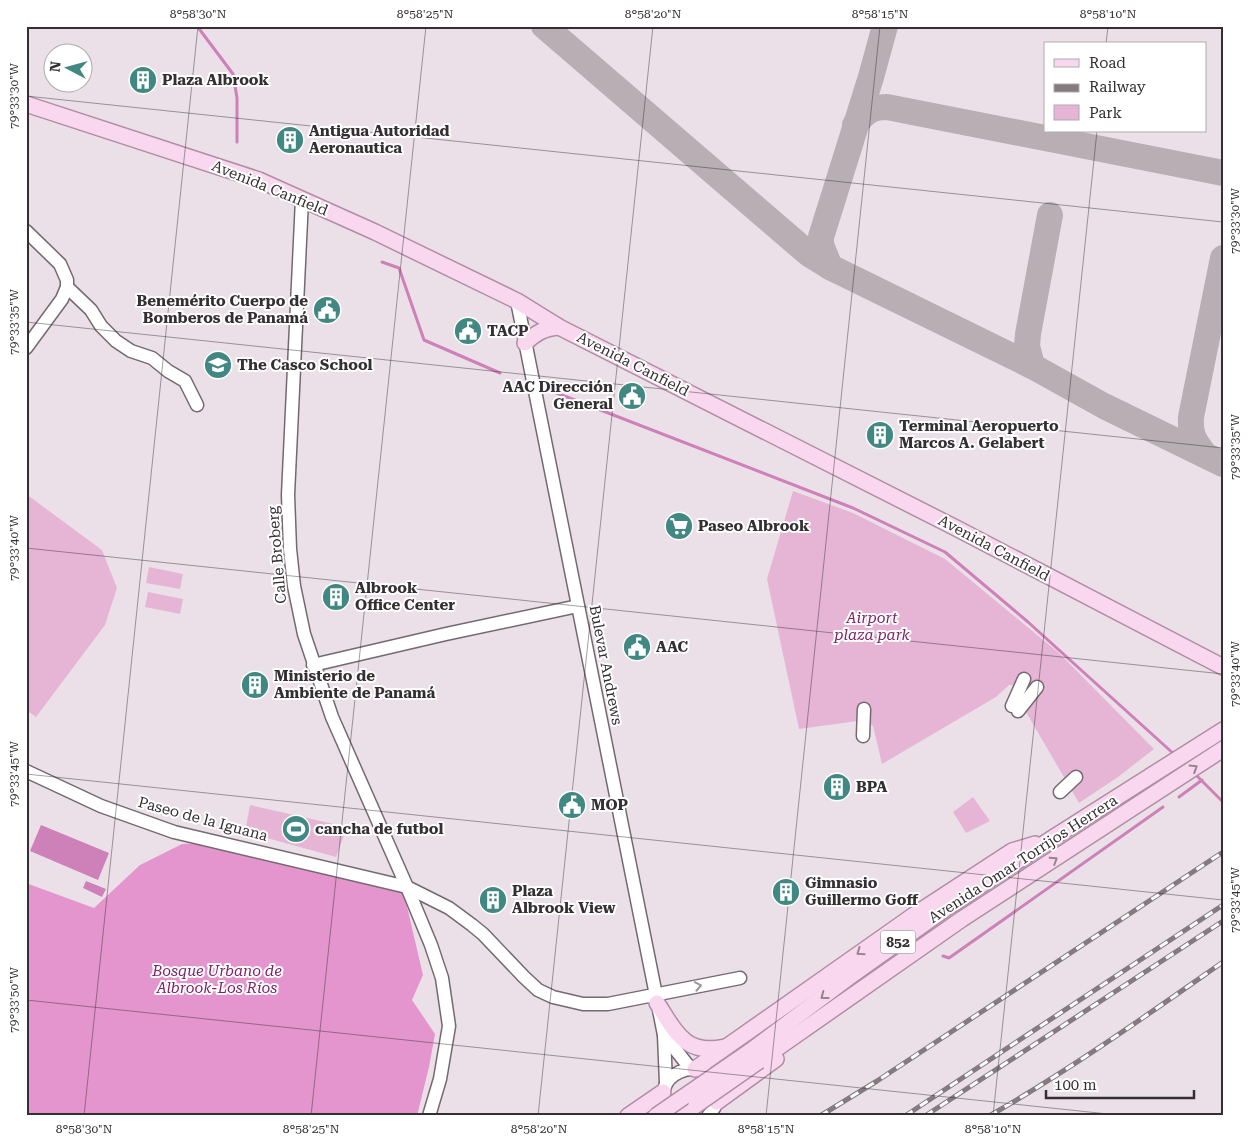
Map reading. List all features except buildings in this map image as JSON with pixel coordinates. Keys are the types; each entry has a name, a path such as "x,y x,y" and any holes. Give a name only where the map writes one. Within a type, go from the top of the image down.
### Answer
{"main road":[{"name":"Avenida Canfield","path":"26,104 249,177 375,232 516,301 558,327 921,510 1223,667"},
{"path":"525,343 534,334 547,328 558,327"},
{"name":"Avenida Omar Torrijos Herrera","path":"680,1116 757,1060 954,925 1013,887 1163,778 1208,740 1223,730"},
{"name":"Avenida Omar Torrijos Herrera","path":"656,1116 757,1060 848,978 925,923 1051,839 1163,778 1222,750"},
{"path":"692,1068 740,1038 914,915 1012,851 1051,839"},
{"path":"656,999 679,1037 688,1044 706,1049 726,1046"},
{"path":"740,1038 735,1052 739,1062 745,1068 752,1070 757,1060"},
{"path":"713,1111 757,1060"},
{"path":"628,1116 665,1087"}],"street":[{"name":"Calle Broberg","path":"302,199 288,524 294,586 304,634 332,717 408,887 438,965 447,1005 449,1026 438,1085 429,1116"},
{"path":"26,231 60,264 66,274 67,286 62,298 26,348"},
{"path":"67,286 91,310 101,326 116,341 131,351 152,358 185,382 197,405"},
{"name":"Bulevar Andrews","path":"516,301 664,1035 664,1101 672,1116"},
{"path":"313,665 578,606"},
{"path":"1024,679 1015,708 1037,687"},
{"path":"863,736 864,709"},
{"name":"Paseo de la Iguana","path":"26,771 101,806 174,832 408,887 449,908 472,925 538,990 572,1003 590,1005 656,999 740,978"},
{"path":"1060,792 1076,777"},
{"name":"Bulevar Andrews","path":"664,1035 692,1068 704,1072 713,1080 717,1091 713,1111"},
{"path":"665,1087 675,1073 692,1068"}],"green space":[{"name":"Airport plaza park","path":"793,491 853,513 945,559 1059,653 1154,749 1118,777 1079,803 1026,712 1031,697 1024,689 1016,686 1009,685 996,697 882,764 873,726 865,720 799,729 767,579"},
{"path":"26,494 102,550 117,588 105,625 36,717 26,710"},
{"path":"149,567 183,574 180,589 146,583"},
{"path":"148,592 183,599 180,614 145,607"},
{"path":"973,797 990,821 966,833 953,812"},
{"name":"cancha de futbol","path":"250,805 347,827 336,857 245,832"},
{"name":"Bosque Urbano de Albrook-Los Ríos","path":"216,842 402,885 423,975 412,1000 435,1034 417,1116 26,1116 26,883 94,908 140,865 182,844"}],"shaded area":[{"path":"41,825 109,853 98,880 30,851"},
{"path":"86,881 106,889 102,897 83,888"}],"waterway":[{"path":"197,26 233,74 237,98 237,142"},
{"path":"382,262 399,268 424,340 500,373"},
{"path":"554,392 853,508 945,552 1028,622 1175,755"},
{"path":"1194,773 1223,802"},
{"path":"1179,797 1202,780"},
{"path":"943,956 949,958 1163,807"}],"taxiway":[{"path":"544,26 809,254 830,267 1032,366 1104,406 1223,464"},
{"path":"830,267 821,245 821,237 885,26"},
{"path":"855,125 869,111 887,107 1223,173"},
{"path":"1032,366 1027,346 1028,334 1050,215"},
{"path":"1205,455 1194,438 1191,429 1191,417 1223,258"}],"railway":[{"path":"820,1116 877,1081 1223,852"},
{"path":"905,1116 1223,905"},
{"path":"925,1116 1223,921"},
{"path":"989,1116 1079,1061 1223,962"}],"place":[{"name":"Plaza Albrook","path":"143,80"},
{"name":"Antigua Autoridad Aeronautica","path":"290,140"},
{"name":"Benemérito Cuerpo de Bomberos de Panamá","path":"327,310"},
{"name":"TACP","path":"468,331"},
{"name":"The Casco School","path":"218,365"},
{"name":"AAC Dirección General","path":"632,396"},
{"name":"Terminal Aeropuerto Marcos A. Gelabert","path":"880,435"},
{"name":"Paseo Albrook","path":"679,526"},
{"name":"Albrook Office Center","path":"336,597"},
{"name":"AAC","path":"637,647"},
{"name":"Ministerio de Ambiente de Panamá","path":"255,685"},
{"name":"BPA","path":"837,787"},
{"name":"MOP","path":"572,805"},
{"name":"cancha de futbol","path":"296,829"},
{"name":"Gimnasio Guillermo Goff","path":"786,892"},
{"name":"Plaza Albrook View","path":"493,900"}]}
